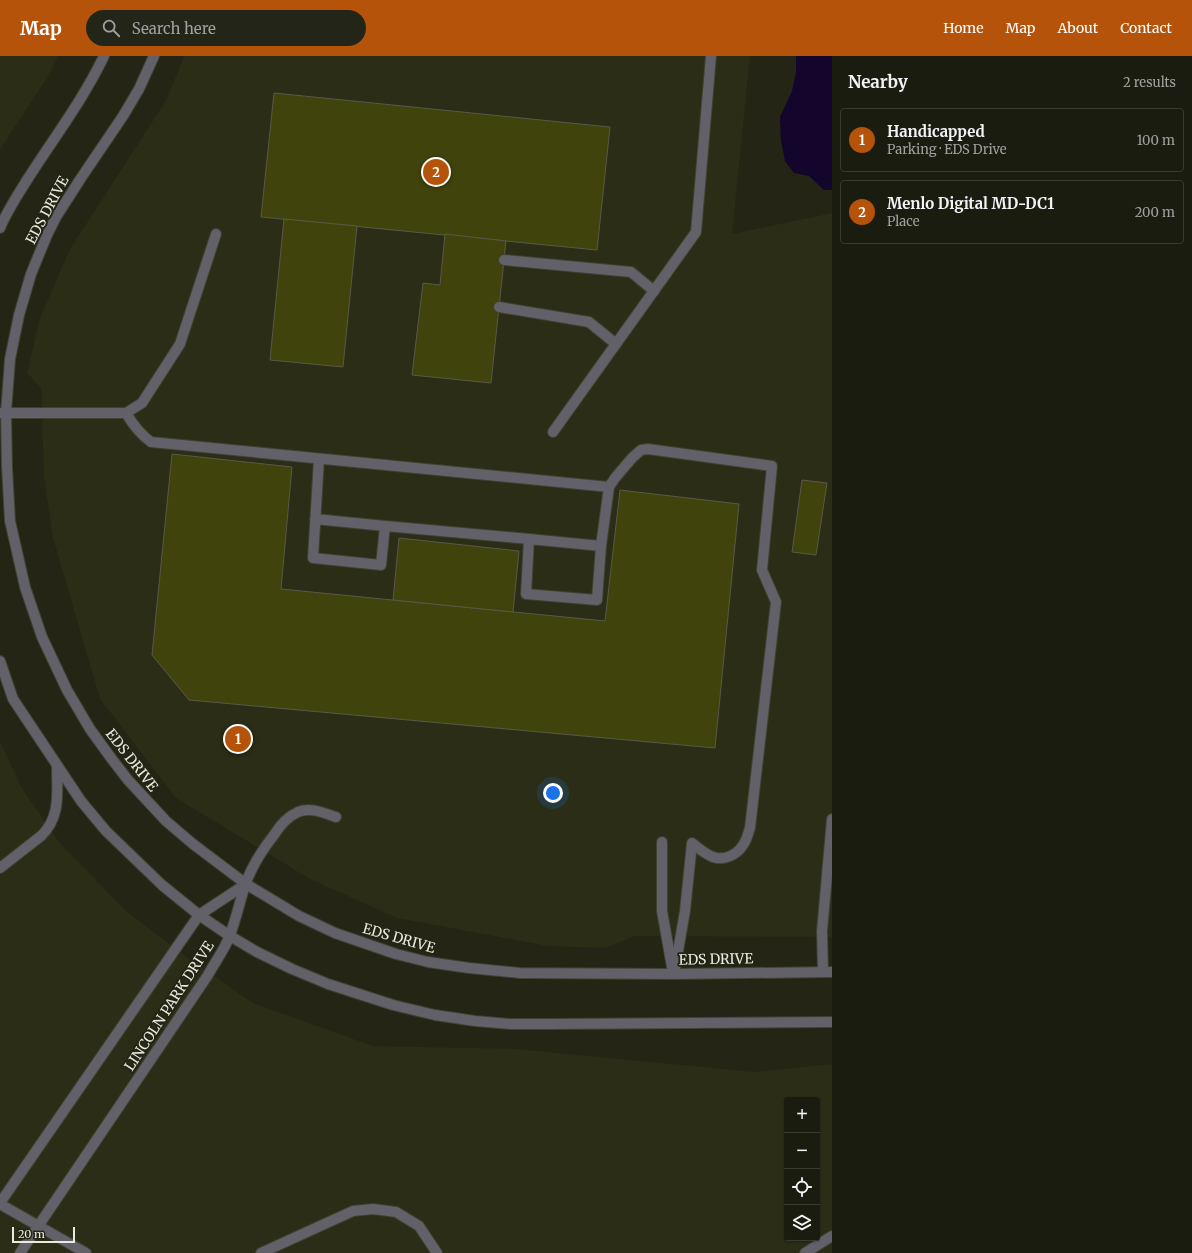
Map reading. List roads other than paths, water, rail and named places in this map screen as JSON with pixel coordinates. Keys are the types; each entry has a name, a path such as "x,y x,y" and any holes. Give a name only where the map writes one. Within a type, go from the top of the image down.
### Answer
{"street":[{"path":"0,228 13,202 39,160 82,98 104,56"},
{"name":"EDS DRIVE","path":"154,56 135,96 80,178 56,217 47,235 32,274 19,316 10,359 3,413 10,521 24,587 42,638 67,690 94,735 128,780 166,821 193,844 246,884 293,912 335,933 396,954 428,962 520,973 674,974 828,972"},
{"path":"553,432 696,232 712,56"},
{"path":"3,413 126,413 142,403 180,344 216,234"},
{"path":"504,260 631,272 654,291"},
{"path":"499,307 589,322 616,344"},
{"path":"126,413 137,430 151,442 609,487"},
{"path":"529,540 526,594 597,600 601,546 609,487 632,458 641,450 648,449 772,466 762,570 776,602 750,828 744,845 736,853 729,857 720,859 712,857 692,843 685,910 674,974"},
{"path":"319,459 313,558 382,565 385,526"},
{"path":"315,519 601,546"},
{"path":"0,661 13,699 57,767 81,801 106,832 162,885 199,914 230,936 257,952 292,969 348,991 393,1005 435,1015 475,1021 511,1024 832,1022"},
{"path":"0,868 47,830 52,822 57,800 57,767"},
{"path":"246,884 254,864 264,848 280,825 288,818 299,812 309,810 336,816"},
{"path":"828,972 822,931 832,819"},
{"path":"662,842 662,911 674,974"},
{"name":"LINCOLN PARK DRIVE","path":"0,1204 199,914 246,884"},
{"name":"LINCOLN PARK DRIVE","path":"20,1253 208,975 230,936 246,884"},
{"path":"0,1204 86,1253"},
{"path":"261,1253 353,1211 373,1209 396,1212 419,1226 437,1253"},
{"path":"805,1253 832,1236"}],"place":[{"name":"Menlo Digital MD-DC1","path":"436,172"},
{"name":"Handicapped","path":"238,739"}]}
